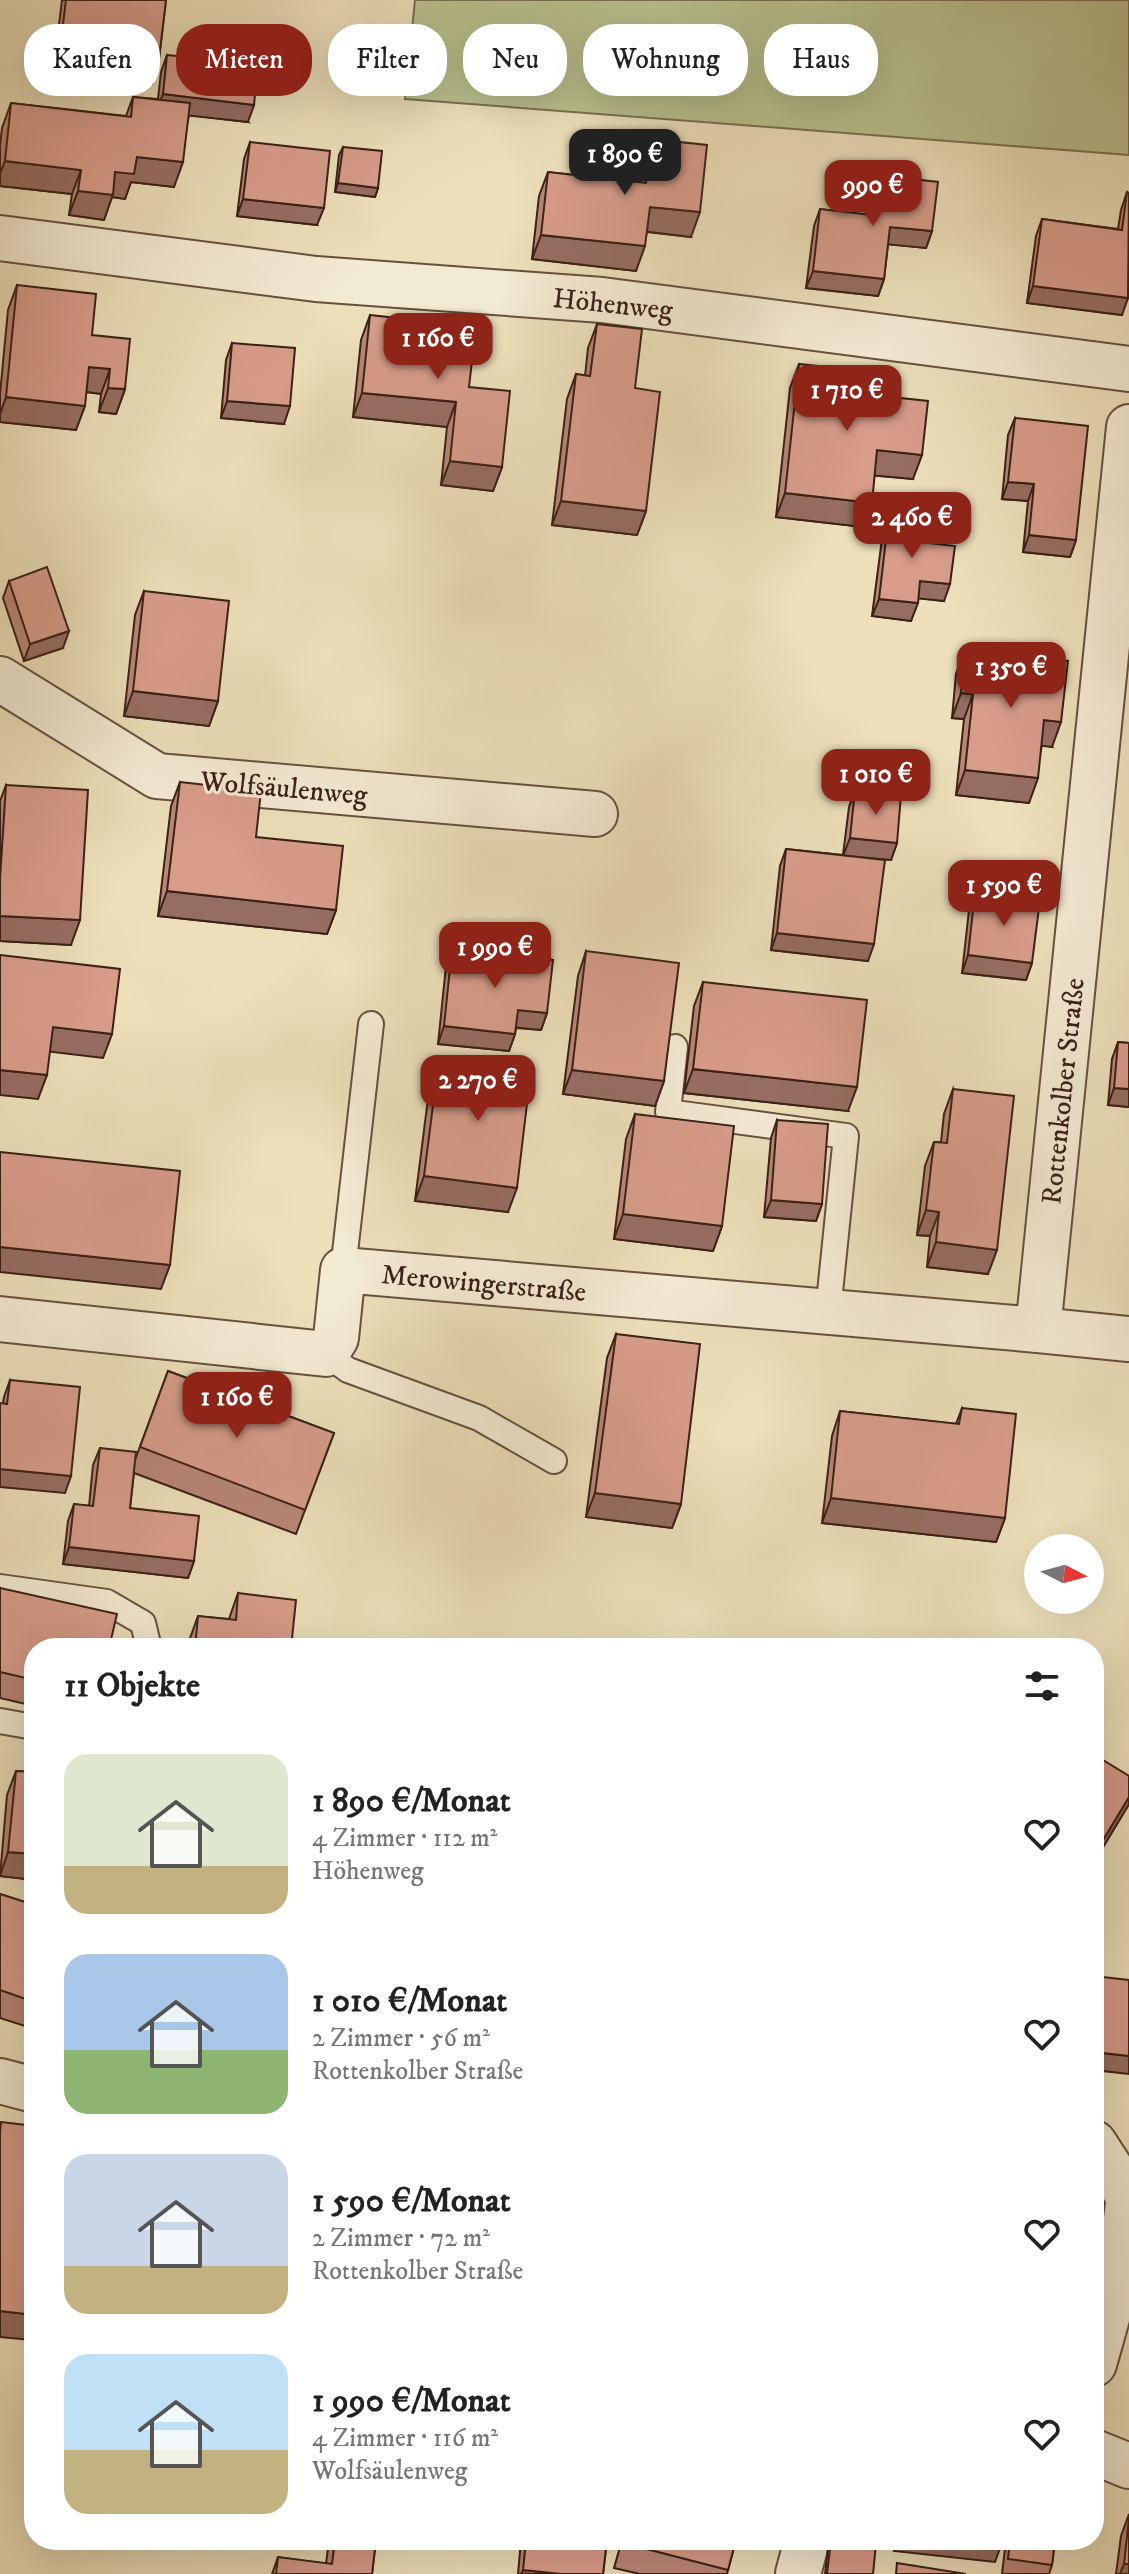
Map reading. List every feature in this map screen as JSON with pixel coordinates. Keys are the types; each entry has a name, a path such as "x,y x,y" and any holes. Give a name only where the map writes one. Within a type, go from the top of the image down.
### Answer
{"street":[{"name":"Höhenweg","path":"0,238 316,279 602,300 1129,369"},
{"name":"Rottenkolber Straße","path":"1038,1330 1129,427"},
{"name":"Wolfsäulenweg","path":"0,679 157,776 595,814"},
{"name":"Merowingerstraße","path":"326,1354 336,1338 343,1270 1038,1330"},
{"path":"0,1319 326,1354"},
{"path":"1038,1330 1129,1339"},
{"path":"0,2081 24,2087"},
{"path":"1104,2158 1129,2197 1118,2279 1104,2329"},
{"path":"1104,2456 1129,2466"},
{"path":"798,2574 804,2550"}],"lane":[{"path":"343,1270 371,1024"},
{"path":"675,1047 668,1112 846,1136 828,1312"},
{"path":"326,1354 348,1370 479,1418 554,1461"},
{"path":"0,1587 107,1602 143,1623 147,1638"},
{"path":"0,1721 24,1725"}],"green space":[{"path":"415,0 1129,0 1129,155 405,99 405,96 447,96 447,24 413,24"}],"building":[{"path":"66,0 166,0 160,50 160,24 63,24"},
{"path":"167,55 176,56 176,96 163,94"},
{"path":"180,96 255,96 254,105"},
{"path":"133,97 190,103 183,162 137,157 134,174 115,172 113,195 78,191 81,170 5,161 11,103 131,117"},
{"path":"651,139 707,145 700,212 650,207 645,246 541,235 548,172 646,183"},
{"path":"250,142 330,151 324,208 243,199"},
{"path":"343,147 382,151 378,188 338,183"},
{"path":"877,175 938,182 932,231 890,227 884,279 813,271 820,209 872,215"},
{"path":"1127,192 1128,298 1033,286 1042,219 1122,230"},
{"path":"17,285 96,294 92,335 130,339 125,389 108,388 110,369 89,367 85,406 6,397"},
{"path":"370,315 476,327 469,387 510,391 502,467 450,461 456,402 362,393"},
{"path":"597,324 642,329 635,388 660,392 646,511 561,501 576,374 590,376"},
{"path":"232,343 295,348 290,406 227,401"},
{"path":"799,364 876,372 873,395 928,401 922,455 877,450 872,503 785,493"},
{"path":"1015,418 1088,426 1076,540 1029,535 1034,484 1008,482"},
{"path":"889,514 924,518 921,542 955,546 950,584 920,581 918,603 879,599"},
{"path":"47,567 69,631 30,644 9,581"},
{"path":"144,591 229,601 218,701 133,691"},
{"path":"965,649 1068,661 1061,722 1044,720 1038,778 965,770 973,694 961,693"},
{"path":"180,782 261,791 256,837 343,846 336,910 167,891"},
{"path":"6,785 88,790 80,920 0,916"},
{"path":"855,790 901,795 897,843 850,838"},
{"path":"786,849 885,860 874,944 777,933"},
{"path":"975,893 1040,900 1032,963 968,955"},
{"path":"452,949 553,960 547,1013 518,1010 515,1034 444,1026"},
{"path":"586,951 679,963 664,1081 572,1070"},
{"path":"0,955 120,969 112,1034 53,1027 47,1075 0,1070"},
{"path":"703,982 867,1000 857,1087 693,1069"},
{"path":"1118,1042 1129,1043 1129,1089 1114,1088"},
{"path":"439,1058 531,1070 517,1188 424,1176"},
{"path":"953,1089 1014,1096 997,1250 936,1242 939,1212 926,1210 934,1142 947,1143"},
{"path":"635,1114 734,1126 722,1226 623,1214"},
{"path":"777,1120 828,1124 822,1204 771,1200"},
{"path":"0,1152 180,1171 170,1265 0,1247"},
{"path":"616,1334 700,1344 681,1504 595,1493"},
{"path":"168,1371 334,1433 305,1510 140,1447"},
{"path":"10,1380 80,1387 71,1476 0,1469 0,1403 7,1404"},
{"path":"962,1408 1016,1414 1005,1518 831,1498 840,1411 959,1424"},
{"path":"100,1448 136,1452 130,1508 199,1516 194,1561 69,1547 74,1504 93,1506"},
{"path":"0,1588 117,1614 111,1638 24,1638 24,1678 0,1672"},
{"path":"238,1593 296,1600 292,1638 196,1638 198,1616 236,1620"},
{"path":"1104,1761 1129,1776 1129,1797 1104,1838"},
{"path":"16,1771 24,1771 24,1853 8,1852"},
{"path":"0,1894 24,1902 24,1998 0,1990"},
{"path":"1104,1977 1129,1980 1129,2056 1104,2053"},
{"path":"1,2122 24,2125 24,2314 0,2311"},
{"path":"1129,2518 1129,2564 1124,2564"},
{"path":"334,2550 375,2550 372,2574 276,2574 278,2557 332,2564"},
{"path":"525,2550 606,2550 603,2574 523,2570"},
{"path":"650,2550 733,2550 728,2570"},
{"path":"830,2550 875,2550 873,2574 827,2574"},
{"path":"1009,2550 1054,2550 1052,2565 1008,2559"},
{"path":"897,2563 966,2574 896,2574"}]}
